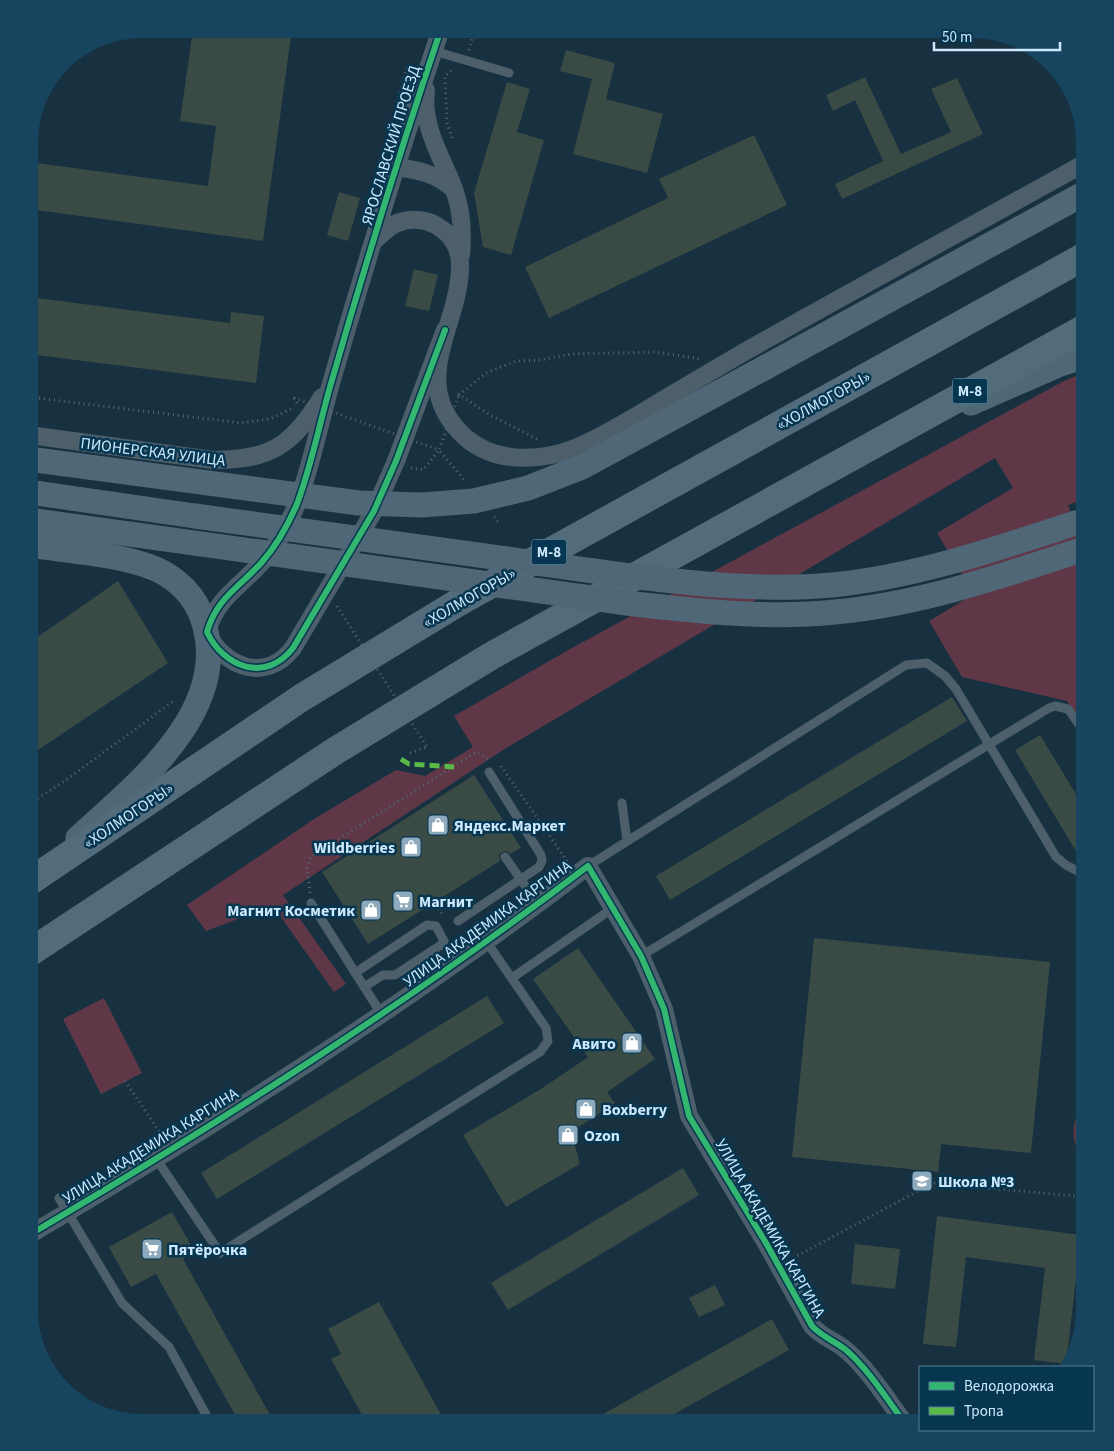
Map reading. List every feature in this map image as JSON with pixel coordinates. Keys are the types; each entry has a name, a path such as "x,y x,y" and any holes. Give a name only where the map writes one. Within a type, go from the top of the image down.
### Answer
{"highway":[{"name":"«ХОЛМОГОРЫ»","path":"38,876 301,698 459,602 1076,261"},
{"name":"М-8","path":"38,947 335,751 483,661 1076,333"}],"main road":[{"path":"38,461 359,503 422,505 474,501 528,488 582,467 1076,198"},
{"path":"855,455 1058,365 1076,359"},
{"path":"38,493 630,576 697,584 767,587 832,585 896,576 961,560 1076,522"},
{"path":"38,521 627,604 694,611 766,615 834,612 901,603 968,586 1076,552"},
{"path":"38,546 115,559 155,569 182,586 192,597 200,612 207,632 208,658 204,681 193,712 177,739 128,793 38,874"}],"street":[{"name":"ЯРОСЛАВСКИЙ ПРОЕЗД","path":"332,380 438,38"},
{"name":"ЯРОСЛАВСКИЙ ПРОЕЗД","path":"428,70 425,97 428,123 435,147 455,190 461,212 462,234 458,286 445,330"},
{"path":"397,167 430,174 444,180 455,190"},
{"path":"445,330 437,385 447,416 458,431 472,443 502,456 519,459 560,454 615,428 754,346 1076,168"},
{"path":"375,240 389,227 403,221 421,220 436,226 451,236 459,250 460,265"},
{"path":"332,380 303,488 294,511 273,547 219,604 212,617 207,632 214,648 237,664 251,668 264,667 275,664 286,657 374,510 396,460 445,330"},
{"name":"ПИОНЕРСКАЯ УЛИЦА","path":"38,437 213,460 241,460 266,454 286,442 306,424 332,380"},
{"name":"УЛИЦА АКАДЕМИКА КАРГИНА","path":"38,1227 64,1205 157,1160 382,1015 588,866 641,956 664,1009 689,1116 779,1266 812,1326 821,1335 846,1350 864,1368 897,1413"}],"lane":[{"path":"434,51 509,73"},
{"path":"588,866 906,665 927,664 945,676 956,689 1048,845 1066,865 1076,870"},
{"path":"641,956 989,744 1055,706 1068,709 1076,720"},
{"path":"458,921 520,880 542,862 542,855 489,772"},
{"path":"622,804 627,841"},
{"path":"505,858 538,904"},
{"path":"312,903 382,1015"},
{"path":"512,978 613,908"},
{"path":"355,973 427,925 436,926 443,937 444,941 441,945 395,975 383,975 364,988"},
{"path":"157,1160 220,1253 545,1047 548,1041 546,1028 486,941"},
{"path":"64,1205 122,1303 169,1347 205,1413"}],"path":[{"path":"466,59 472,38"},
{"path":"394,114 407,67 434,51"},
{"path":"294,398 438,450 459,395 486,373 516,361 539,360 572,354 656,352 704,359 696,364"},
{"path":"305,404 309,395"},
{"path":"459,395 490,415 542,442"},
{"path":"38,398 241,423 270,419 291,408 302,412"},
{"path":"337,606 427,747 410,754"},
{"path":"38,798 181,696"},
{"path":"312,903 307,868 311,857 476,752 504,768 568,863 562,867"},
{"path":"125,1081 172,1150"},
{"path":"779,1266 933,1183 1076,1196"}],"shaded area":[{"path":"1076,376 1076,502 1068,505 1076,527 1076,717 1067,701 962,677 929,621 974,594 937,533 1013,488 995,458 503,750 283,895 346,984 334,992 273,906 206,931 187,905 314,819 396,770 425,776 473,747 454,716 570,649"},
{"path":"104,998 142,1073 101,1094 63,1019"},
{"path":"1076,1118 1076,1146 1074,1138"}],"building":[{"path":"192,38 291,38 263,241 38,210 38,163 208,186 216,126 180,121"},
{"path":"566,50 615,63 606,99 663,114 647,173 573,154 592,79 560,71"},
{"path":"865,77 901,154 951,132 931,89 957,78 983,134 842,199 835,184 883,161 855,100 833,111 826,95"},
{"path":"507,82 530,89 517,132 544,140 511,255 483,247 474,193"},
{"path":"754,135 787,205 549,318 525,267 668,198 659,179"},
{"path":"339,192 360,198 348,241 327,235"},
{"path":"414,269 438,275 429,311 405,306"},
{"path":"38,298 230,323 231,312 264,316 256,383 38,355"},
{"path":"118,581 168,663 38,750 38,637"},
{"path":"952,697 967,721 670,900 656,876"},
{"path":"1040,735 1076,794 1076,851 1015,750"},
{"path":"474,775 521,848 510,854 507,851 502,852 499,855 500,861 368,944 322,872"},
{"path":"814,938 1050,962 1031,1153 941,1144 938,1172 792,1157"},
{"path":"578,948 655,1059 607,1092 615,1103 571,1132 580,1164 506,1207 463,1135 541,1089 588,1057 533,979"},
{"path":"487,996 504,1023 217,1199 201,1173"},
{"path":"683,1168 699,1195 508,1310 491,1283"},
{"path":"172,1212 195,1252 183,1259 269,1413 234,1413 156,1274 131,1287 109,1247"},
{"path":"937,1216 1076,1234 1076,1279 1067,1353 1062,1363 1034,1360 1045,1268 966,1257 956,1347 923,1344"},
{"path":"855,1244 900,1249 895,1289 851,1284"},
{"path":"715,1285 725,1305 699,1317 689,1298"},
{"path":"379,1302 440,1413 361,1413 331,1359 341,1354 328,1329"},
{"path":"772,1319 789,1350 676,1413 605,1413"}],"marked path":[{"path":"401,759 409,764 454,767"}],"cycle path":[{"path":"438,38 371,248 297,504 273,549 254,571 223,601 211,620 207,632 214,644 224,655 246,667 258,668 271,665 282,659 293,648 374,511 396,461 445,330"},
{"path":"38,1230 172,1149 384,1013 588,866 641,956 664,1009 689,1116 766,1243 812,1326 846,1350 854,1358 870,1375 897,1413"}],"place":[{"name":"Яндекс.Маркет","path":"438,825"},
{"name":"Wildberries","path":"411,847"},
{"name":"Магнит","path":"403,901"},
{"name":"Магнит Косметик","path":"371,910"},
{"name":"Авито","path":"632,1043"},
{"name":"Boxberry","path":"586,1109"},
{"name":"Ozon","path":"568,1135"},
{"name":"Школа №3","path":"922,1181"},
{"name":"Пятёрочка","path":"152,1249"}]}
